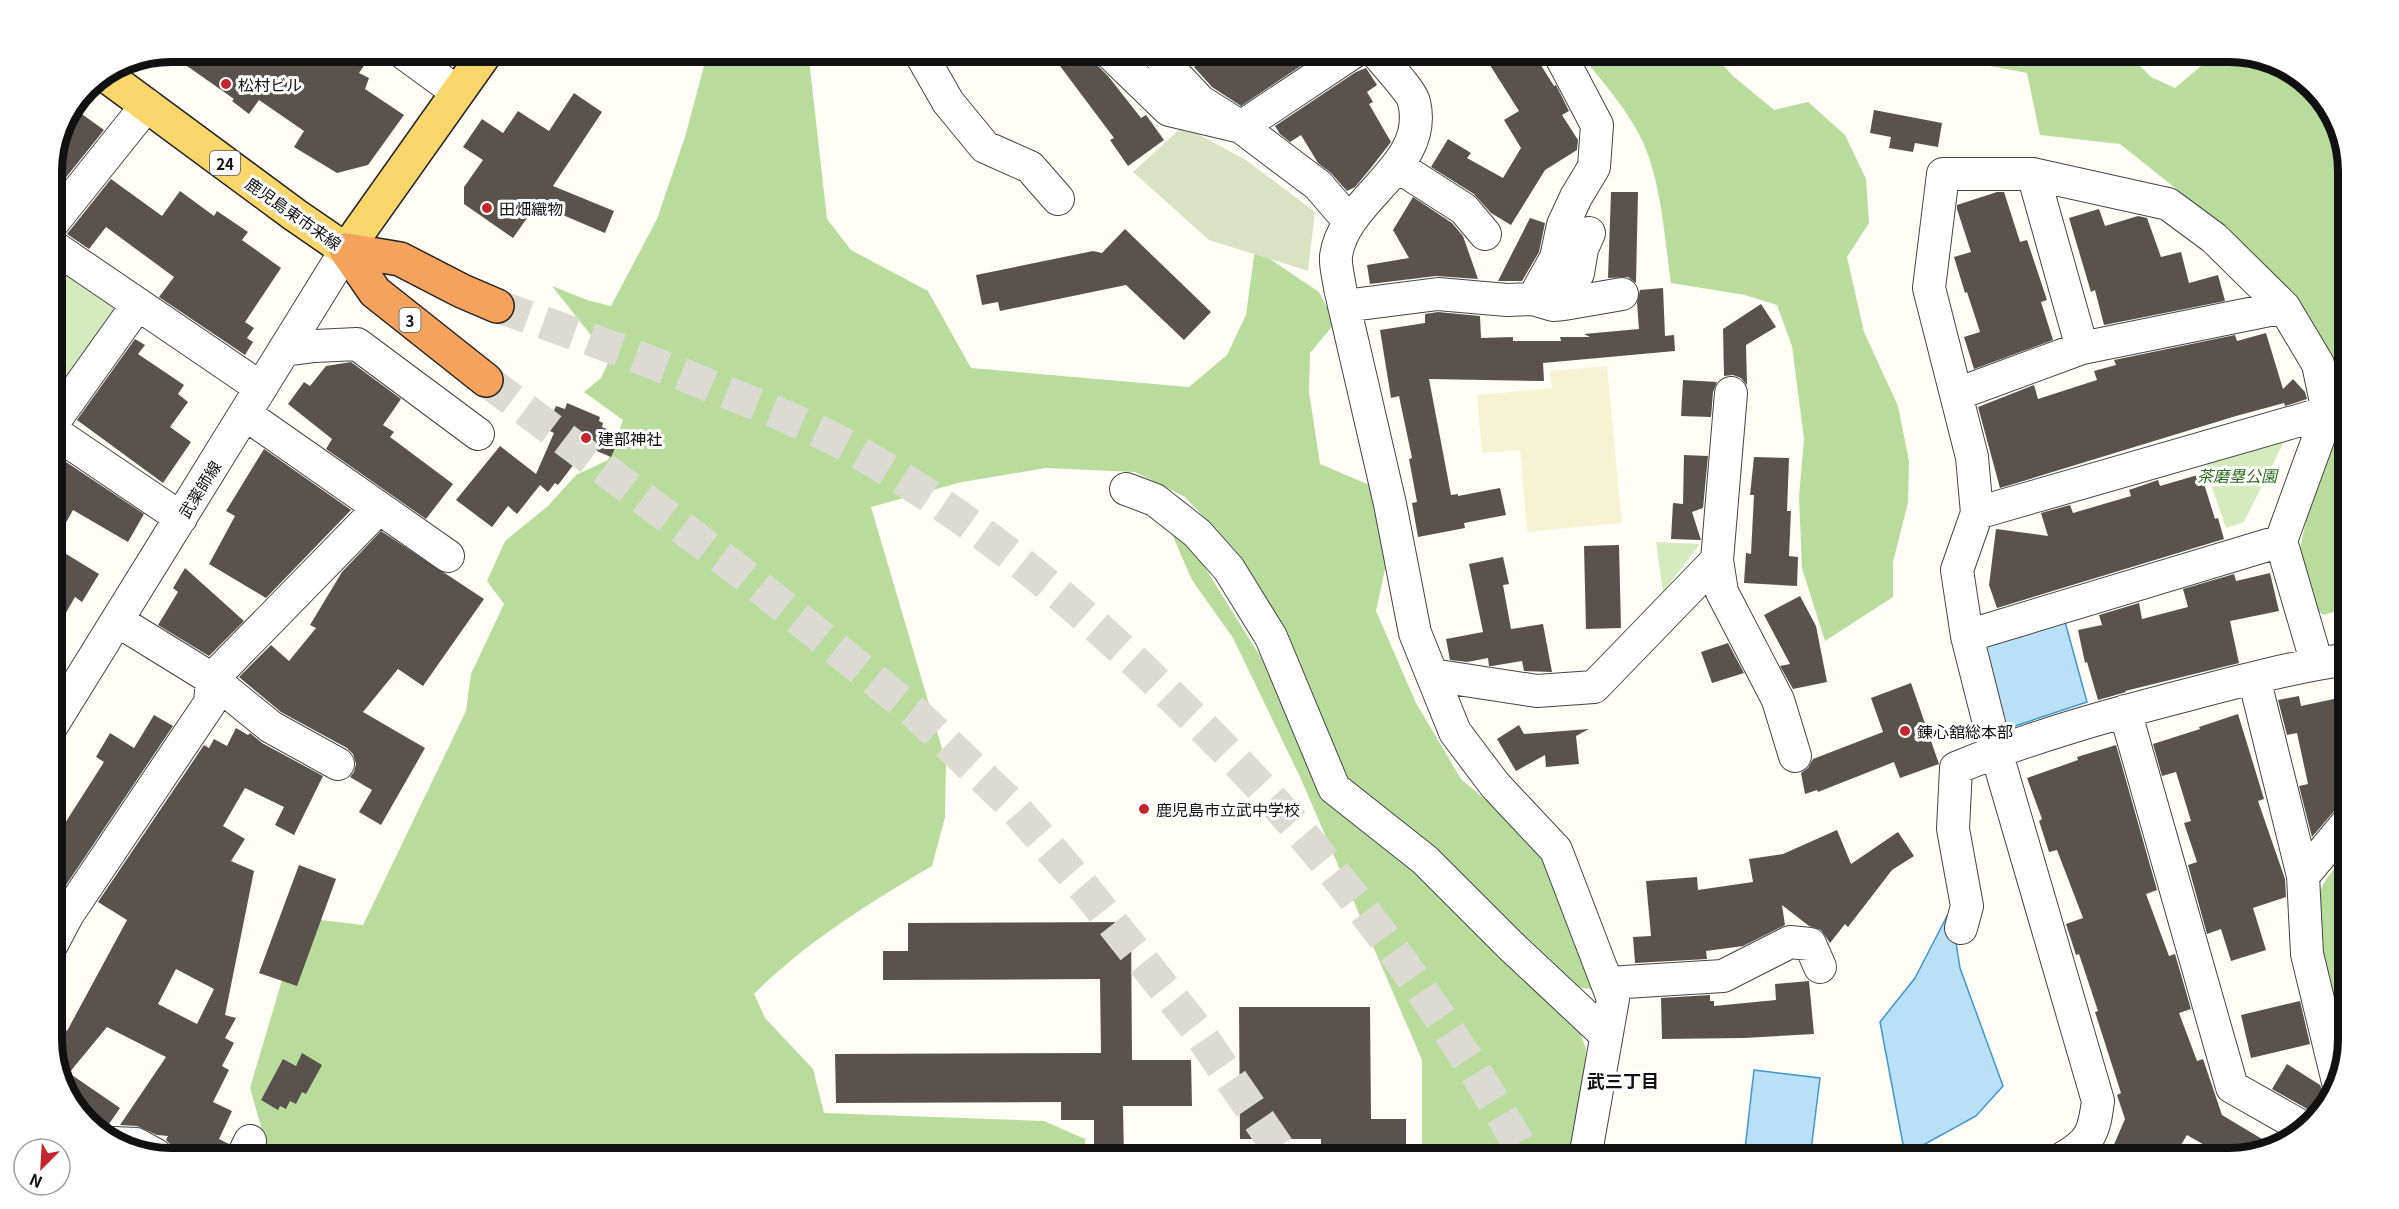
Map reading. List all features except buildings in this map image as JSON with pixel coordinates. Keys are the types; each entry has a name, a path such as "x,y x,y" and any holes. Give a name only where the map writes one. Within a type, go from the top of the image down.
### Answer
{"highway":[{"path":"346,250 400,259 497,306"},
{"name":"3","path":"346,250 375,292 486,380"}],"main road":[{"name":"鹿児島東市来線","path":"111,79 346,250 479,62"}],"street":[{"path":"416,62 457,92"},
{"path":"925,62 948,102 985,147 1030,167 1058,200"},
{"path":"1119,62 1169,110 1241,127 1338,62"},
{"path":"1175,62 1200,101 1241,127 1318,185 1349,221"},
{"path":"1384,62 1414,100 1415,130 1407,152 1397,166 1349,221 1336,257 1344,306 1390,504 1415,633 1455,732 1495,785 1556,850 1613,999 1587,1148"},
{"path":"1533,299 1556,258 1563,225 1575,197 1594,167 1597,125 1564,62"},
{"path":"62,211 147,105"},
{"path":"1397,166 1464,209 1485,234"},
{"path":"2087,1148 2095,1124 2098,1101 1996,751 1967,636 1957,570 1977,513 1972,458 1929,288 1943,174 2033,174 2168,204 2214,238 2284,307 2318,364 2328,412 2281,541 2317,664"},
{"path":"2033,174 2082,348"},
{"path":"1564,304 1578,273 1582,249 1589,233"},
{"name":"武薬師線","path":"62,710 346,250"},
{"path":"62,252 138,304 379,508 448,556"},
{"path":"1344,306 1438,294 1507,300 1533,299 1553,305 1622,294"},
{"path":"62,412 138,304"},
{"path":"1957,394 2082,348 2284,307"},
{"path":"284,350 357,344 478,434"},
{"path":"1731,393 1718,560 1722,592 1778,700 1795,756"},
{"path":"1977,513 2328,412"},
{"path":"62,436 181,518"},
{"path":"1126,489 1155,500 1197,533 1229,569 1271,638 1334,788 1425,860 1511,946 1606,1035"},
{"path":"62,905 210,703 212,679 379,508"},
{"path":"1967,636 2281,541"},
{"path":"1432,675 1537,691 1594,687 1718,560"},
{"path":"118,621 212,679 271,727 338,764"},
{"path":"1961,928 1967,906 1953,829 1956,768 1996,751 2125,711 2254,678 2338,661"},
{"path":"2254,678 2303,876 2307,954 2334,1065"},
{"path":"2125,711 2232,1087 2297,1124"},
{"path":"2303,876 2338,834"},
{"path":"1608,983 1723,976 1790,942 1810,944 1820,967"}],"shaded area":[{"path":"1607,366 1622,523 1527,532 1520,450 1482,453 1477,395 1552,388 1550,371"}],"green space":[{"path":"705,62 809,62 827,219 851,250 928,291 971,368 1189,387 1227,355 1246,315 1255,249 1319,292 1335,323 1310,353 1309,392 1320,464 1372,486 1387,560 1376,611 1416,703 1461,779 1537,844 1596,990 1572,986 1336,780 1285,635 1235,550 1185,497 1135,472 1046,468 962,482 871,507 946,762 945,817 932,866 885,894 817,940 754,994 765,1018 813,1069 824,1113 1044,1121 1085,1139 1085,1148 265,1148 265,1140 250,1088 293,943 312,919 363,925 466,711 471,674 504,604 487,581 505,541 548,506 576,475 608,460 623,420 584,392 601,378 610,359 552,286 587,300 611,306 657,219 685,137"},
{"path":"1587,62 1720,62 1733,76 1774,110 1808,102 1845,135 1866,179 1869,223 1847,257 1864,332 1898,406 1909,461 1908,503 1893,562 1893,597 1825,641 1802,568 1799,497 1804,439 1792,346 1777,305 1745,295 1671,283 1654,173 1641,138 1612,93"},
{"path":"1983,62 2136,62 2151,77 2175,88 2206,62 2243,62 2264,67 2289,80 2311,98 2319,110 2332,135 2337,163 2338,611 2323,615 2307,601 2298,558 2336,382 2213,218 2120,144 2040,135 2027,73 1990,66"},
{"path":"1183,126 1246,160 1315,212 1308,271 1209,240 1133,172"},
{"path":"62,262 123,307 62,388"},
{"name":"茶磨塁公園","path":"2291,428 2244,522 2226,528 2201,456"},
{"path":"1164,516 1184,534 1288,701 1331,795 1568,999 1586,1049 1581,1126 1574,1148 1422,1148 1422,1060 1301,779 1233,638 1192,580"},
{"path":"1656,542 1700,544 1663,592"},
{"path":"2338,865 2338,1023 2324,968 2318,921 2318,902 2322,887"}],"water":[{"path":"2064,618 2087,702 2006,729 1983,654 1988,643"},
{"path":"1947,916 1955,936 1960,968 2003,1086 1976,1116 1918,1148 1904,1148 1880,1022 1915,978"},
{"path":"1754,1070 1820,1078 1811,1148 1745,1148"}],"tunnel":[{"path":"497,306 667,368 771,410 834,439 890,471 967,522 1076,608 1145,671 1228,753 1346,887 1441,1020 1521,1148"},
{"path":"486,380 742,573 913,711 1013,806 1085,889 1195,1027 1278,1148"}],"place":[{"name":"松村ビル","path":"226,84"},
{"name":"田畑織物","path":"487,208"},
{"name":"建部神社","path":"586,438"},
{"name":"錬心舘総本部","path":"1905,731"},
{"name":"鹿児島市立武中学校","path":"1144,809"}],"district":[{"name":"武三丁目","path":"1623,1080"}]}
